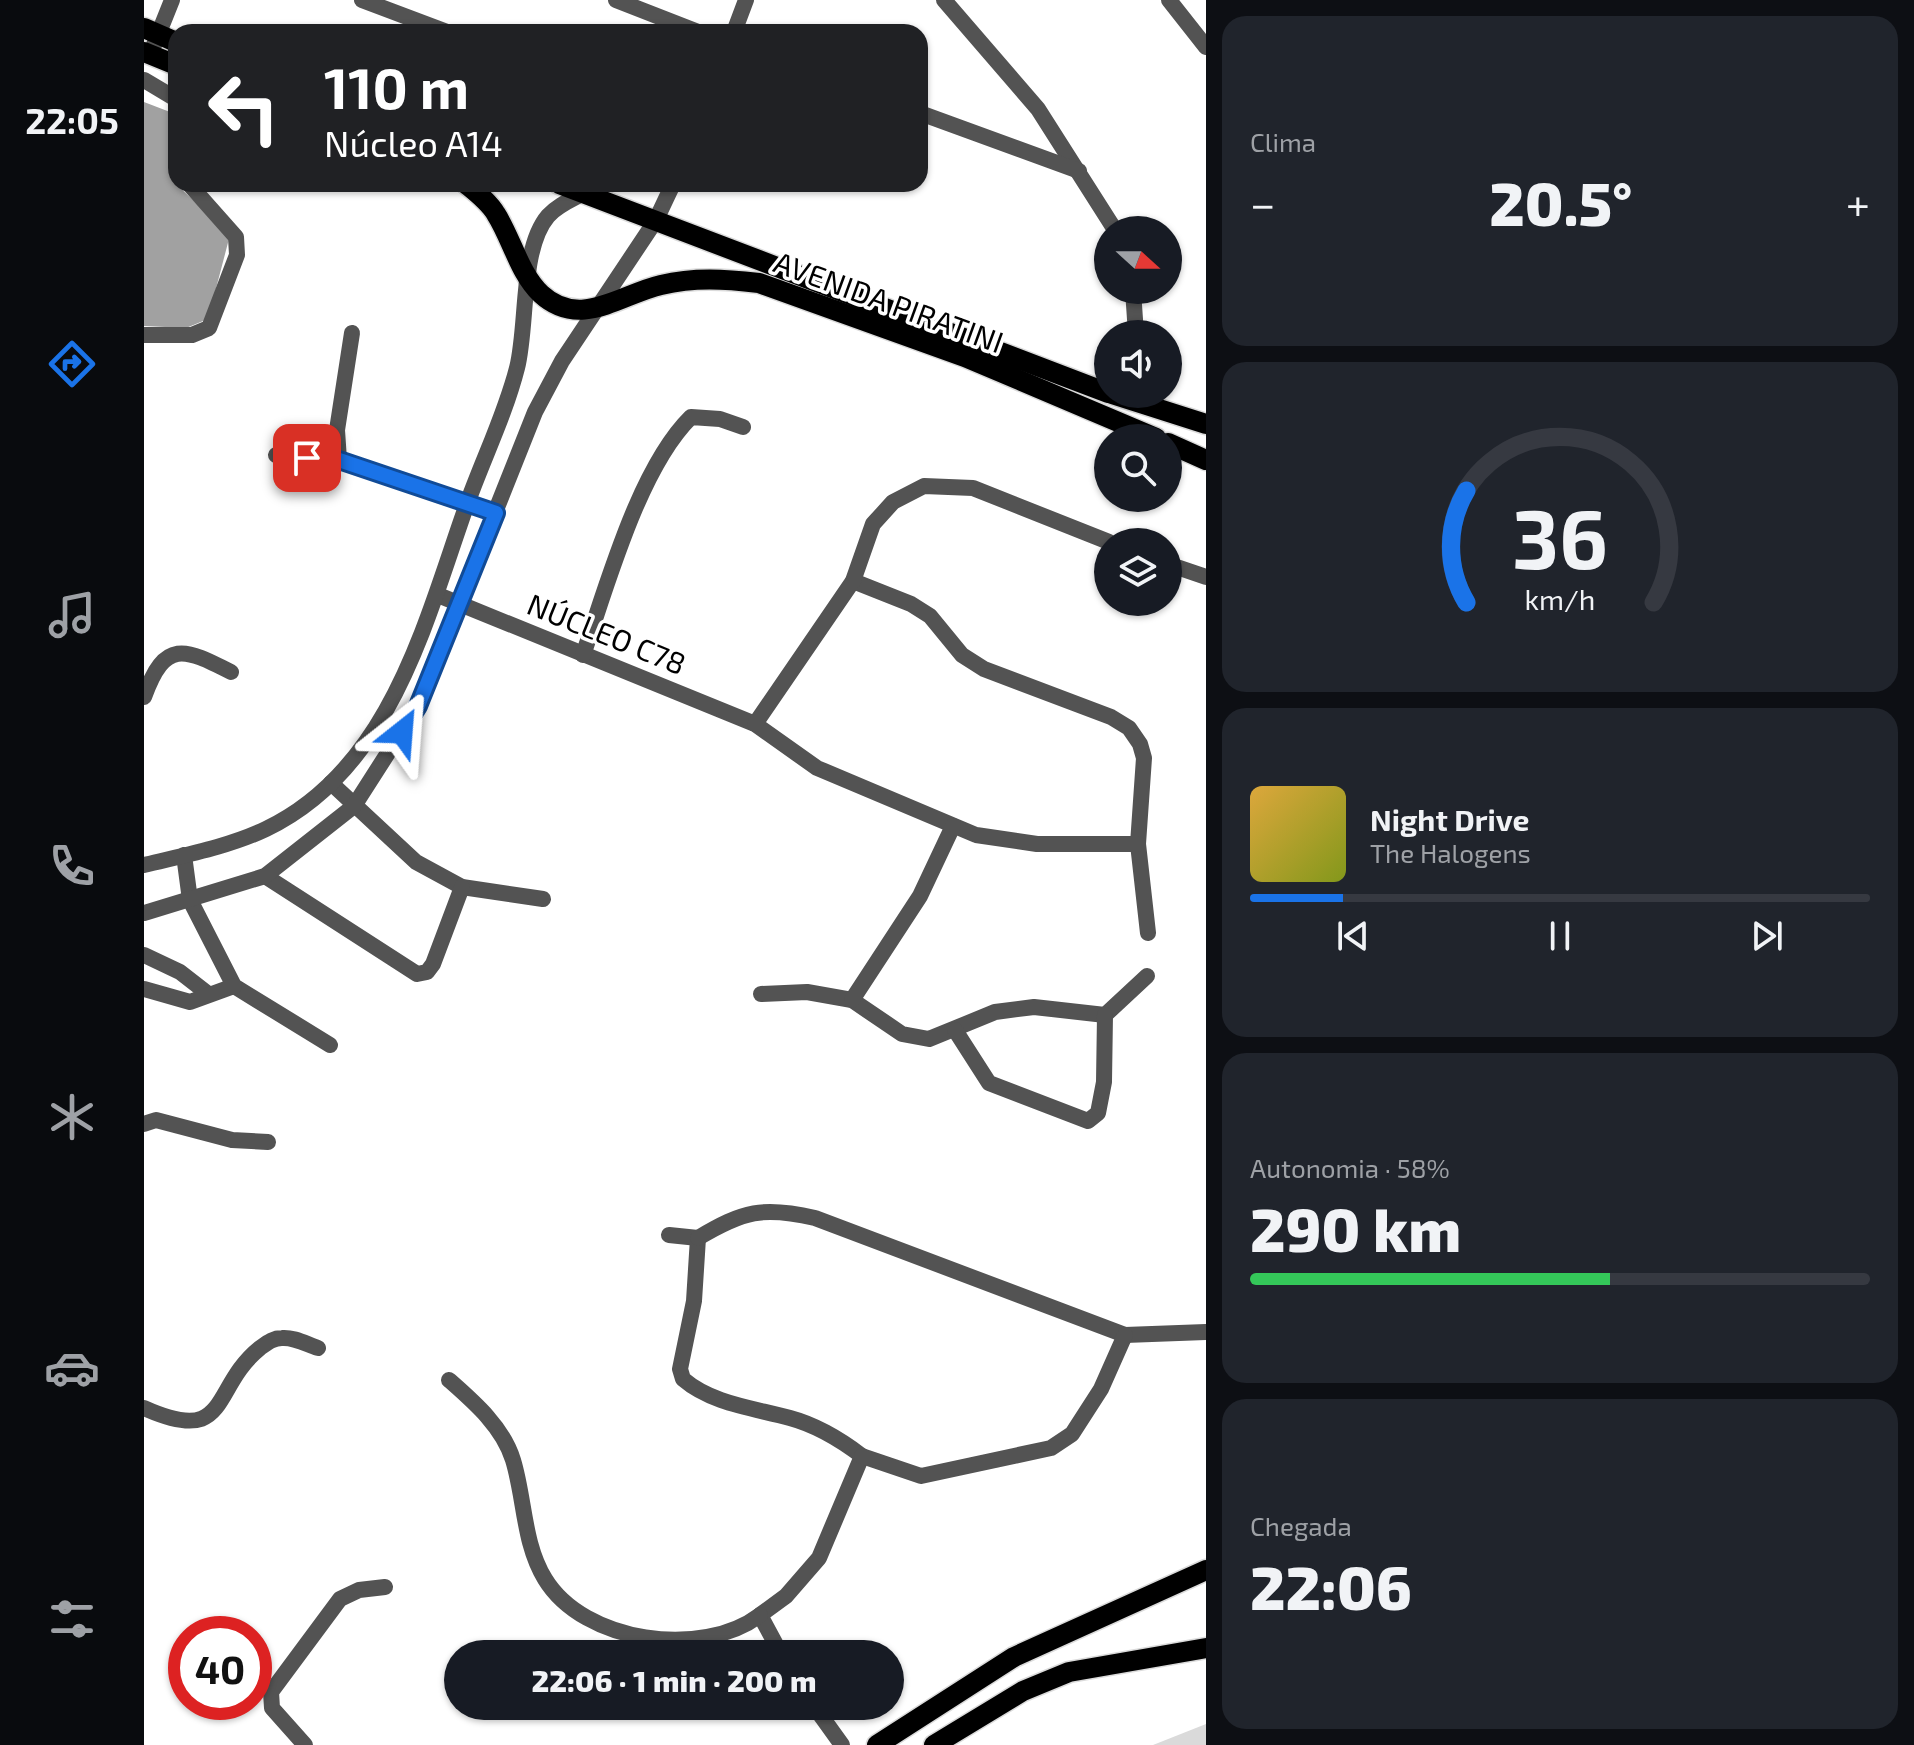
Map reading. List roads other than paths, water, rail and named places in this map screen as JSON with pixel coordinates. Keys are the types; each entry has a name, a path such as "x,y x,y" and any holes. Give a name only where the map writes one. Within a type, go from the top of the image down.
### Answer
{"main road":[{"path":"147,54 168,62"},
{"path":"475,192 495,211 529,280 558,305 597,310"},
{"name":"AVENIDA PIRATINI","path":"584,193 1094,387"},
{"name":"AVENIDA PIRATINI","path":"597,310 657,285 686,280 730,279 759,283 965,357 1123,424"},
{"name":"AVENIDA PIRATINI","path":"1163,408 1206,424"},
{"path":"1182,449 1206,460"},
{"path":"877,1745 1014,1657 1206,1570"},
{"path":"934,1745 1023,1691 1069,1672 1206,1648"}],"street":[{"path":"147,54 159,35 172,0"},
{"path":"362,0 426,24"},
{"path":"616,0 678,24"},
{"path":"737,24 746,0"},
{"path":"944,0 1017,82 1106,216"},
{"path":"1169,0 1206,47"},
{"path":"144,80 168,94"},
{"path":"928,116 1079,171"},
{"path":"144,335 201,334 209,328 238,245 236,237 196,192"},
{"path":"144,913 265,876 354,806 418,706 535,412 562,361 656,220 669,192"},
{"path":"144,865 266,829 331,783 388,708 438,595 467,504 517,369 535,244 547,217 557,207 584,193"},
{"path":"339,460 337,430 352,333"},
{"path":"583,655 642,497 677,430 691,417 701,416 743,427"},
{"path":"276,455 339,460 496,513"},
{"path":"755,724 853,581 873,524 893,502 924,486 973,488 1094,536"},
{"path":"1182,569 1206,577"},
{"path":"853,581 911,604 930,616 962,655 984,669 1111,717 1129,728 1140,744 1144,758 1138,844 1148,933"},
{"name":"NÚCLEO C78","path":"438,595 755,724 817,768 953,826 1004,841 1138,844"},
{"path":"144,697 159,664 172,653 194,653 231,672"},
{"path":"331,783 416,862 462,887 543,899"},
{"path":"852,1000 920,896 953,826"},
{"path":"184,855 190,900 234,986 330,1045"},
{"path":"265,876 417,974 427,972 433,964 462,887"},
{"path":"144,955 180,972 207,993"},
{"path":"955,1030 989,1083 1088,1121 1098,1113 1104,1082 1105,1015 1147,976"},
{"path":"144,989 190,1002 207,993 234,986"},
{"path":"761,994 807,992 852,1000 902,1034 929,1039 995,1012 1034,1007 1105,1015"},
{"path":"144,1124 156,1120 221,1138 268,1142"},
{"path":"669,1235 698,1238 750,1211 780,1210 815,1218 1125,1335 1206,1332"},
{"path":"698,1238 694,1301 680,1369 683,1379 748,1410 792,1418 815,1427 862,1456 921,1476 1051,1448 1072,1434 1101,1389 1125,1335"},
{"path":"144,1408 187,1423 206,1418 220,1406 242,1365 270,1341 288,1338 318,1348"},
{"path":"449,1380 485,1414 508,1448 532,1552 554,1592 570,1605 634,1634 683,1641 728,1633 786,1596 819,1558 862,1456"},
{"path":"305,1745 272,1708 271,1692 340,1599 359,1590 385,1587"},
{"path":"760,1615 773,1640"},
{"path":"824,1720 842,1745"}]}
